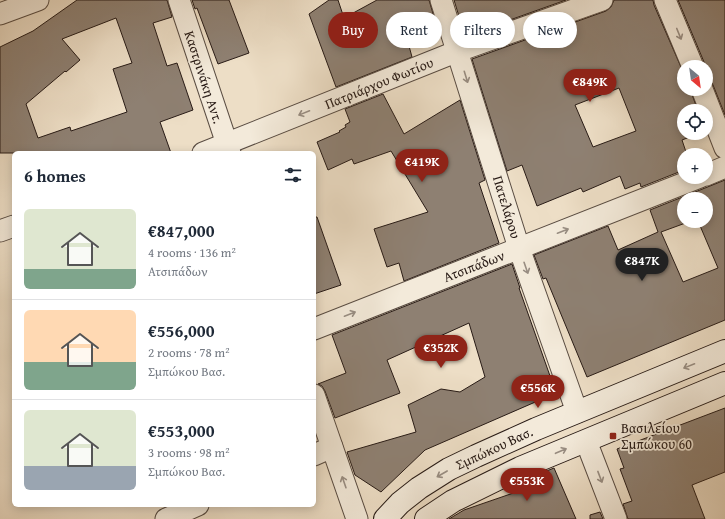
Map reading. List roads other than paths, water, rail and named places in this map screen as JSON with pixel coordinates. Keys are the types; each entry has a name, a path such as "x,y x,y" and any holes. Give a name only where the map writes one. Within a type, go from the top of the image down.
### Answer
{"main road":[{"name":"Σμπώκου Βασ.","path":"385,519 406,497 449,470 498,445 725,351"},
{"name":"Σμπώκου Βασ.","path":"426,519 453,501 520,468 725,383"}],"street":[{"path":"0,14 38,0"},
{"name":"Καστρινάκη Αντ.","path":"179,0 228,148"},
{"name":"Πατελάρου","path":"441,0 519,248 577,412"},
{"name":"Πατριάρχου Φωτίου","path":"213,151 228,148 458,51 602,0"},
{"path":"666,0 690,60"},
{"path":"705,96 725,148"},
{"path":"713,172 725,167"},
{"name":"Ατσιπάδων","path":"316,328 682,184"},
{"path":"0,231 12,227"},
{"path":"316,407 323,451 357,519"},
{"path":"586,441 616,519"},
{"path":"160,507 163,519"},
{"path":"166,519 193,507"}],"place":[{"name":"Βασιλείου Σμπώκου 60","path":"613,436"}]}
